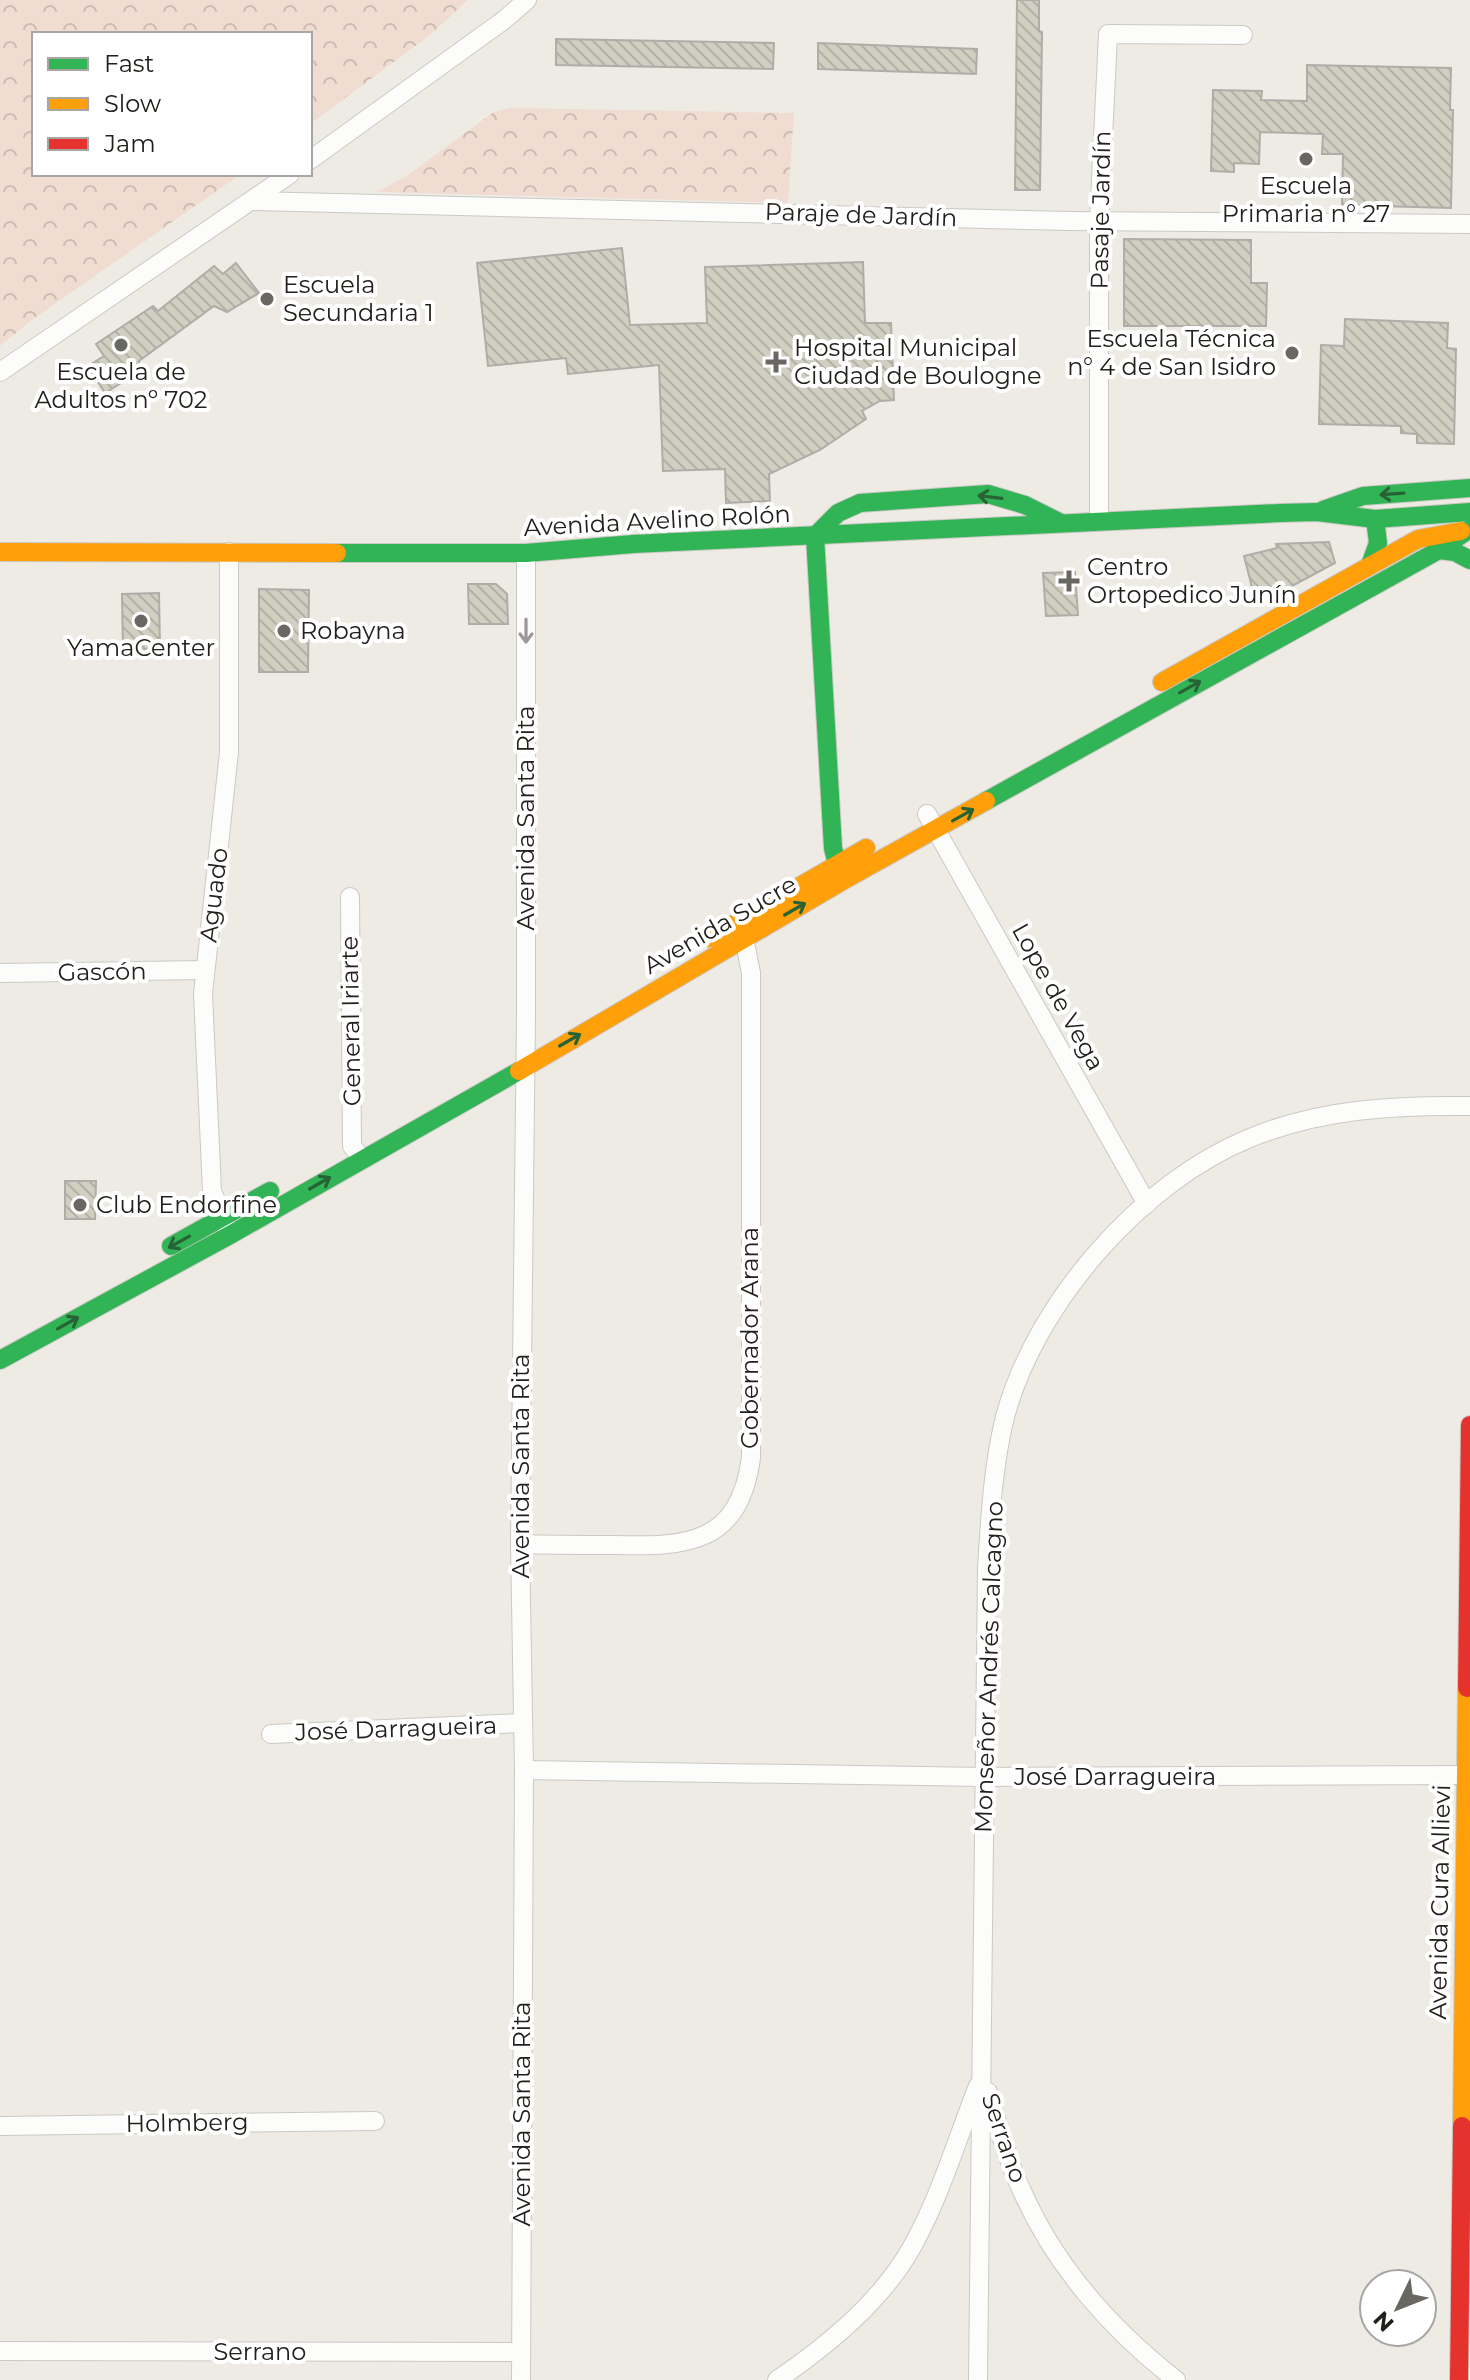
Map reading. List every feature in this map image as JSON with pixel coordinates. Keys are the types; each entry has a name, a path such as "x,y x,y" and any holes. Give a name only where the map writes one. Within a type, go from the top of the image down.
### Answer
{"main road":[{"name":"Avenida Avelino Rolón","path":"1317,512 1363,496 1470,488"},
{"path":"842,872 833,848 815,536 838,513 860,503 988,494 1025,505 1062,524"},
{"name":"Avenida Avelino Rolón","path":"0,552 526,553 633,544 1317,512 1375,519 1470,512"},
{"path":"1370,565 1377,555 1379,543 1375,519"},
{"name":"Avenida Sucre","path":"932,822 1370,565 1418,539 1468,531"},
{"name":"Avenida Sucre","path":"699,944 842,872 1439,550 1468,531"},
{"path":"1439,550 1455,552 1470,560"},
{"name":"Avenida Sucre","path":"0,1360 357,1152 526,1067 744,938 842,872"},
{"name":"Avenida Sucre","path":"357,1152 525,1046 672,960"},
{"name":"Avenida Sucre","path":"153,1256 226,1226"},
{"path":"0,1340 125,1271"},
{"name":"Avenida Cura Allievi","path":"1459,2380 1470,1425"}],"street":[{"path":"312,159 504,20 527,0"},
{"name":"Pasaje Jardín","path":"1099,522 1099,221 1108,34 1243,35"},
{"path":"0,372 287,176"},
{"name":"Paraje de Jardín","path":"252,201 1099,221 1470,224"},
{"name":"Aguado","path":"226,1226 212,1191 203,994 229,752 229,552"},
{"name":"Avenida Santa Rita","path":"521,2380 524,1770 520,1544 526,1067 526,553"},
{"name":"Lope de Vega","path":"932,822 1147,1204"},
{"name":"General Iriarte","path":"350,897 357,1152"},
{"name":"Gobernador Arana","path":"520,1544 678,1544 703,1537 720,1526 742,1497 751,1458 751,973 744,938"},
{"name":"Gascón","path":"0,973 204,970"},
{"name":"Monseñor Andrés Calcagno","path":"978,2380 987,1568 990,1519 1005,1417 1038,1334 1088,1265 1147,1204 1193,1169 1249,1138 1289,1125 1370,1108 1470,1106"},
{"name":"José Darragueira","path":"271,1734 522,1723"},
{"name":"José Darragueira","path":"524,1770 985,1777 1466,1775"},
{"name":"Serrano","path":"777,2380 862,2312 893,2277 925,2220 983,2074"},
{"name":"Serrano","path":"983,2074 1022,2191 1052,2249 1103,2314 1176,2380"},
{"name":"Holmberg","path":"0,2126 375,2121"},
{"name":"Serrano","path":"0,2351 521,2352"}],"green space":[{"path":"0,0 468,0 430,35 312,123 312,32 32,32 32,176 238,176 33,319 0,346"},
{"path":"510,108 794,113 788,203 377,192 405,177 494,112"}],"building":[{"path":"1017,0 1039,0 1039,31 1042,32 1040,190 1015,190"},
{"path":"556,39 774,43 773,69 556,65"},
{"path":"818,43 977,49 976,74 818,69"},
{"path":"1307,65 1451,68 1451,208 1342,205 1343,154 1322,154 1323,134 1260,132 1259,164 1234,163 1234,172 1211,171 1213,90 1262,91 1261,100 1307,101"},
{"path":"1124,239 1251,240 1251,283 1267,283 1266,326 1124,326"},
{"name":"Hospital Municipal Ciudad de Boulogne","path":"622,248 630,325 707,323 705,267 863,262 865,323 891,323 894,400 880,401 862,411 866,419 820,450 769,474 770,501 726,503 725,469 663,471 659,365 568,374 566,358 488,366 477,263"},
{"path":"236,263 259,293 227,312 214,306 139,361 137,373 105,393 88,366 104,356 96,344 153,306 158,311 214,266 223,274"},
{"path":"1345,319 1448,323 1447,348 1456,349 1454,444 1417,443 1417,434 1401,433 1401,426 1319,424 1321,345 1344,346"},
{"path":"1329,542 1335,563 1279,593 1255,599 1244,556 1277,548 1276,544"},
{"path":"1075,572 1078,615 1046,616 1043,573"},
{"path":"468,584 496,584 507,594 508,624 469,624"},
{"name":"Robayna","path":"259,589 309,590 308,672 259,672"},
{"name":"YamaCenter","path":"159,593 160,649 123,650 122,594"},
{"name":"Club Endorfine","path":"65,1181 96,1181 95,1219 65,1219"}],"traffic: fast":[{"path":"1323,510 1363,496 1470,488"},
{"path":"815,536 838,513 860,503 988,494 1025,505 1059,522"},
{"path":"337,553 526,553 633,544 1280,513 1317,512 1375,519 1470,512"},
{"path":"1370,565 1378,543 1375,519"},
{"path":"986,801 1439,550 1470,529"},
{"path":"815,536 833,848 845,878"},
{"path":"1439,550 1455,552 1470,560"},
{"path":"0,1360 230,1235 519,1071"},
{"path":"171,1246 270,1191"}],"traffic: slow":[{"path":"1162,682 1418,539 1461,531"},
{"path":"0,552 337,553"},
{"path":"519,1071 846,879 986,801"},
{"path":"710,938 866,848"},
{"path":"1462,2126 1467,1688"}],"traffic: jam":[{"path":"1467,1688 1470,1425"},
{"path":"1459,2380 1462,2126"}],"place":[{"name":"Escuela Primaria n° 27","path":"1306,159"},
{"name":"Escuela Secundaria 1","path":"267,299"},
{"name":"Escuela de Adultos nº 702","path":"121,345"},
{"name":"Escuela Técnica n° 4 de San Isidro","path":"1292,353"},
{"name":"Hospital Municipal Ciudad de Boulogne","path":"776,362"},
{"name":"Centro Ortopedico Junín","path":"1069,581"},
{"name":"YamaCenter","path":"141,621"},
{"name":"Robayna","path":"284,631"},
{"name":"Club Endorfine","path":"80,1205"}]}
